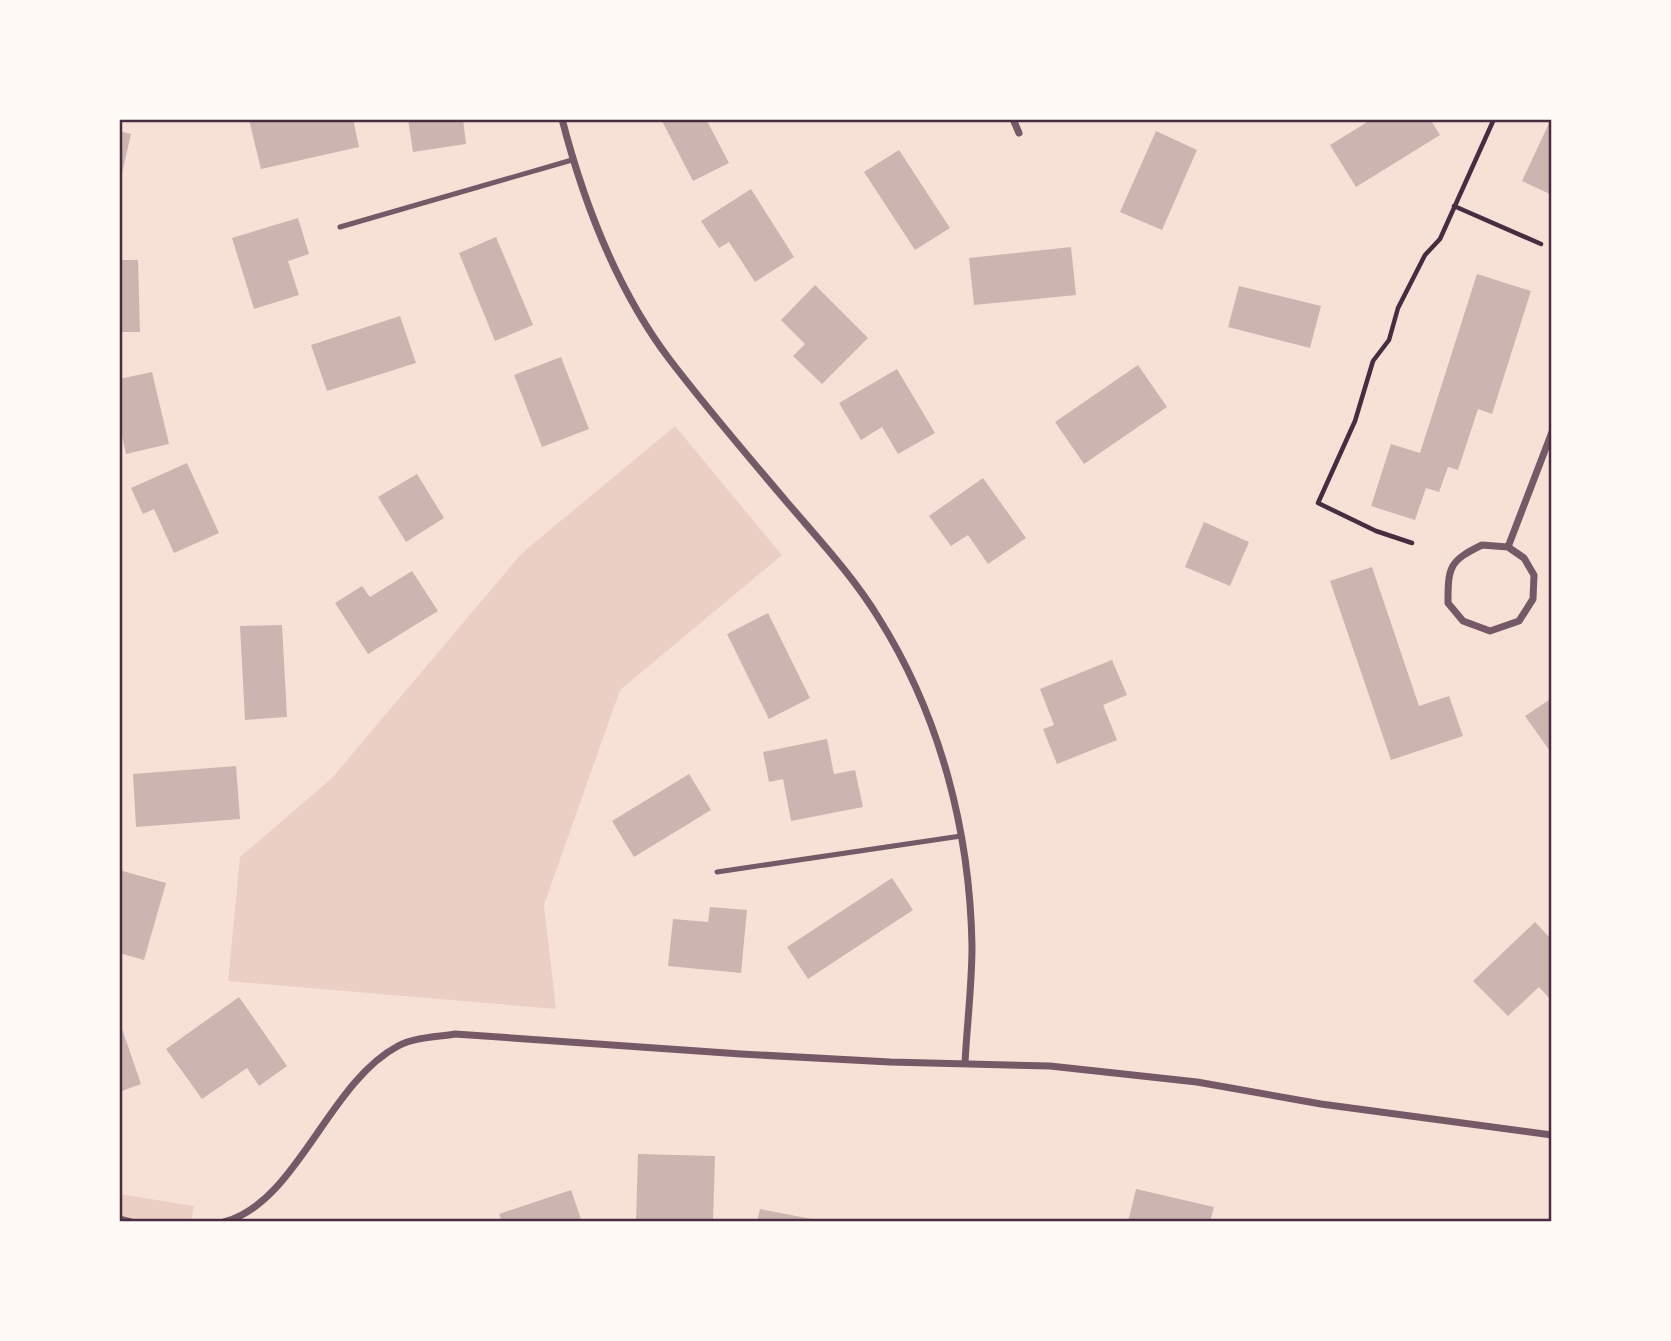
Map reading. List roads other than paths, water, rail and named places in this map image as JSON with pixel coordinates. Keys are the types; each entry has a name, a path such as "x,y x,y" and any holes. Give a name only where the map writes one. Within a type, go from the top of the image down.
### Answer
{"street":[{"path":"562,119 572,160 598,233 626,291 668,358 831,554 878,616 905,665 935,736 956,805 967,871 972,947 965,1063"},
{"path":"1013,119 1019,133"},
{"path":"1508,547 1552,432"},
{"path":"1482,545 1508,547 1524,558 1534,575 1533,599 1519,621 1490,631 1463,621 1448,603 1448,576 1460,556 1482,545"},
{"path":"224,1222 234,1219 264,1199 289,1172 344,1094 377,1060 414,1040 455,1034 741,1054 1050,1066 1197,1082 1321,1104 1552,1135"},
{"path":"119,1219 131,1222"}],"lane":[{"path":"340,227 572,160"},
{"path":"717,872 961,836"}]}
